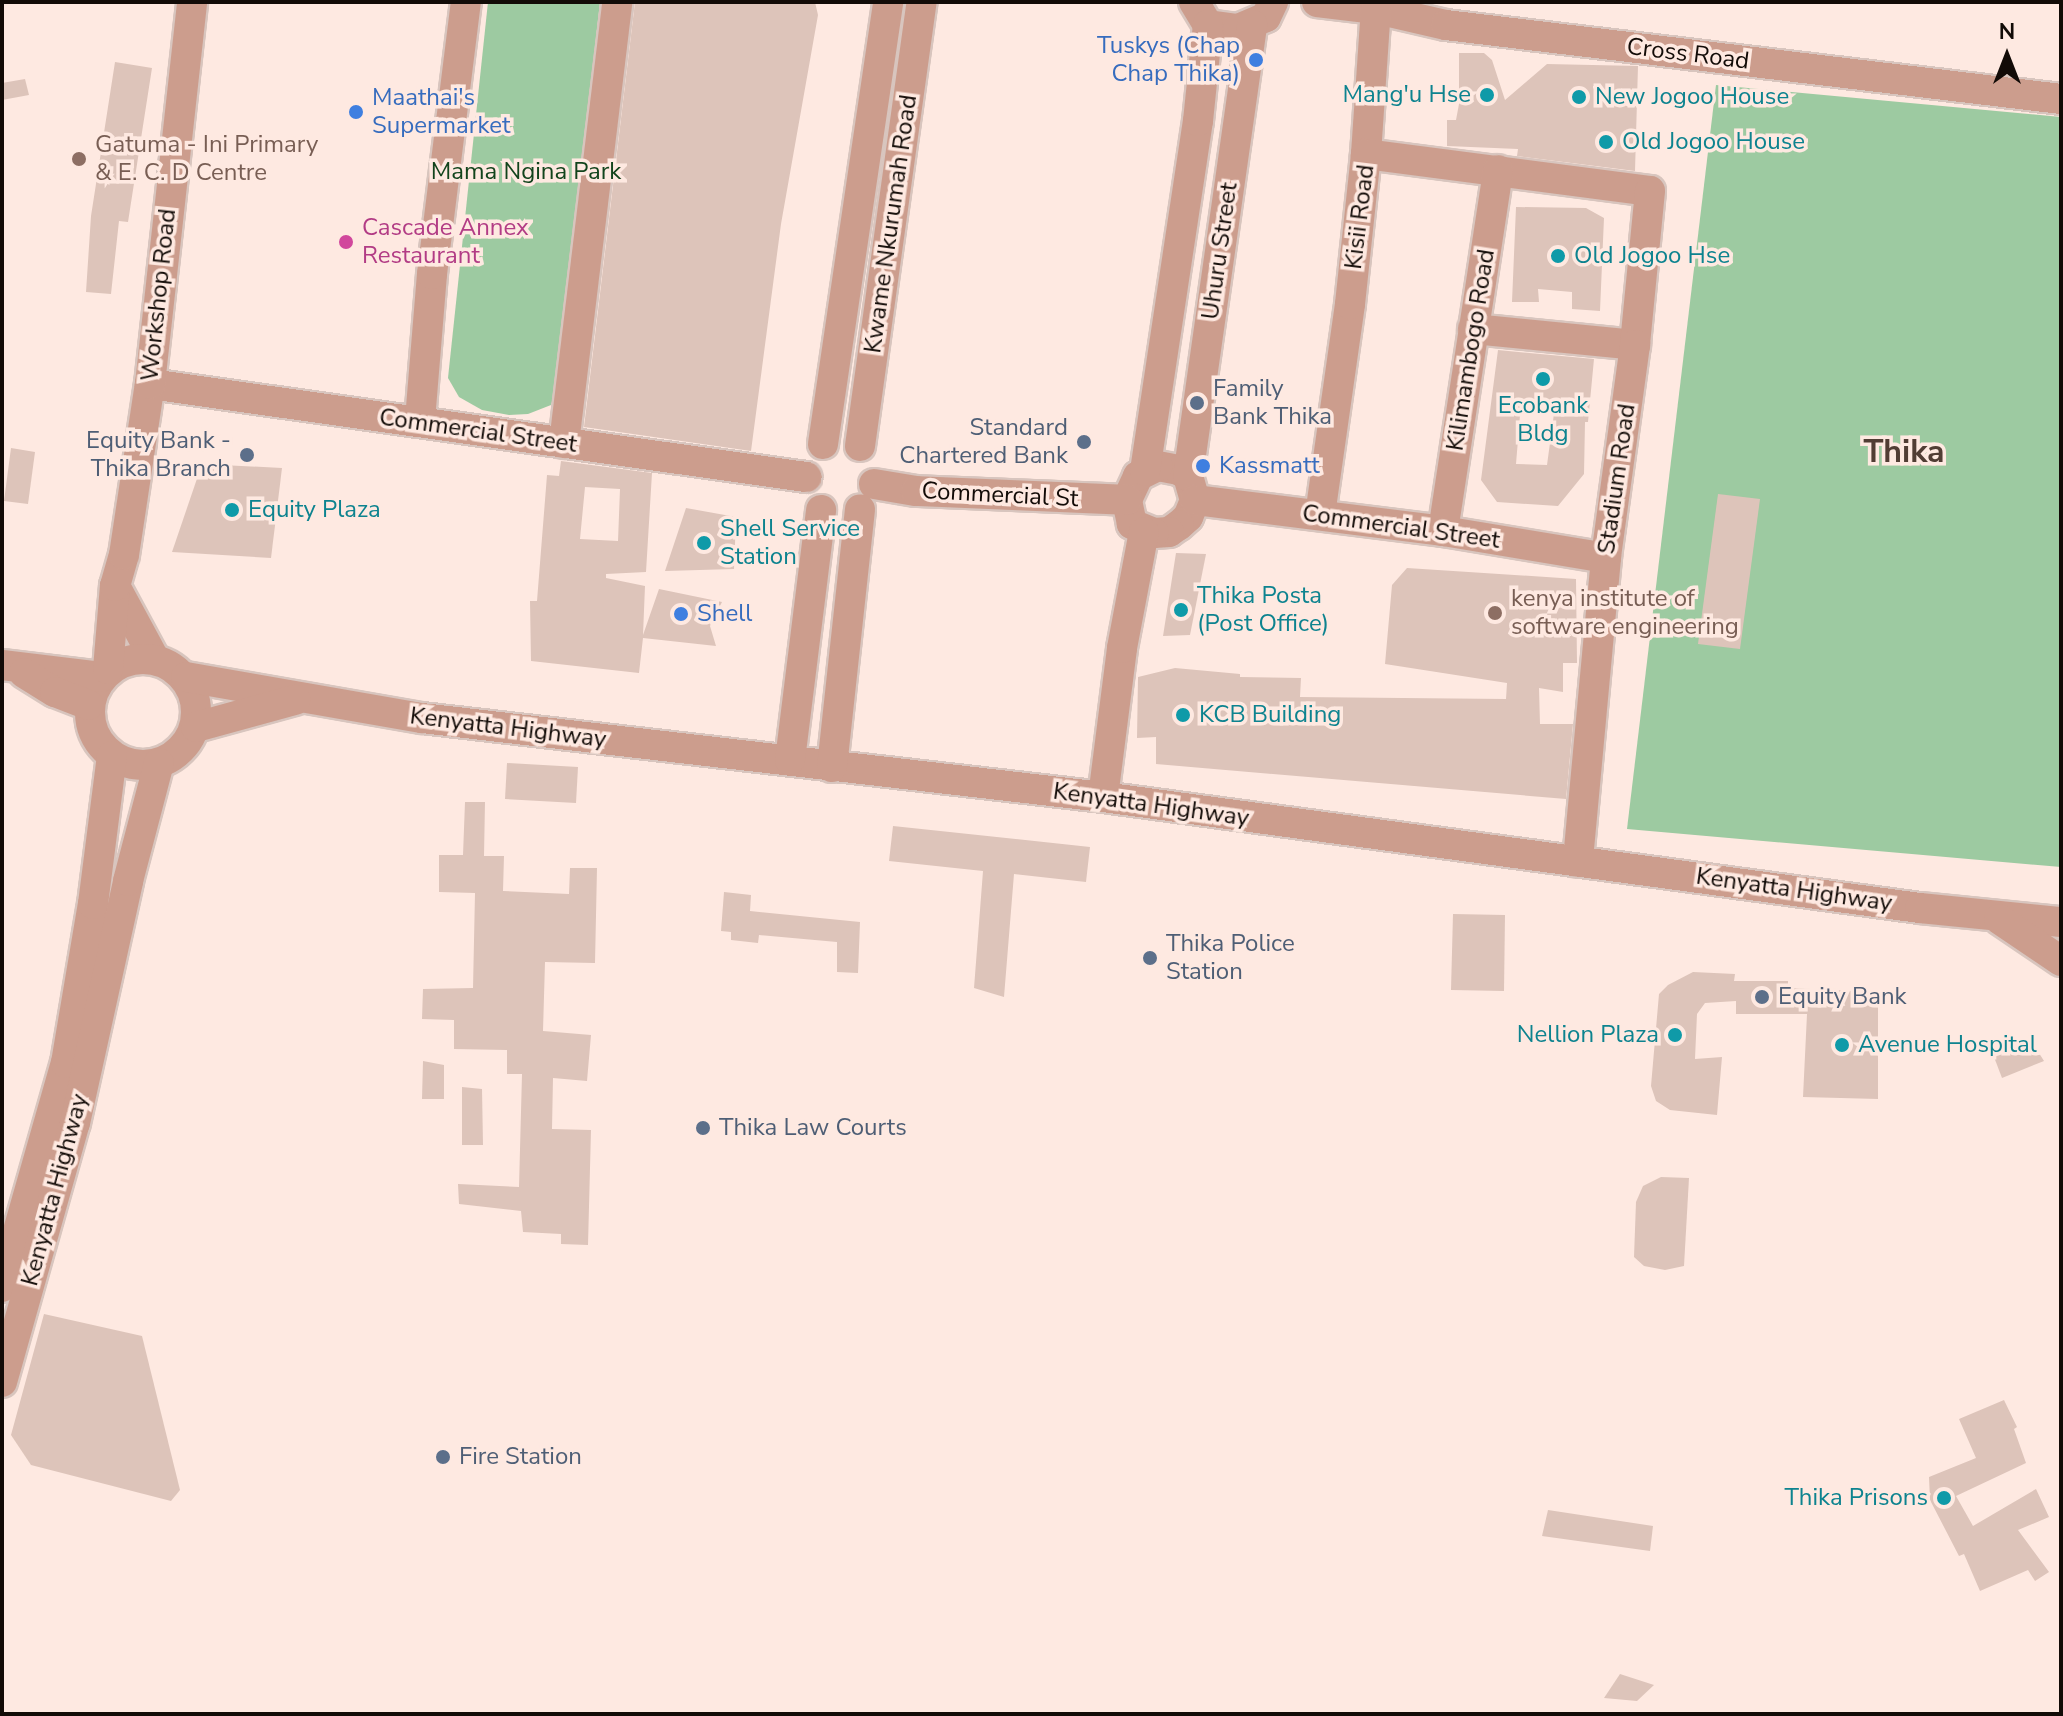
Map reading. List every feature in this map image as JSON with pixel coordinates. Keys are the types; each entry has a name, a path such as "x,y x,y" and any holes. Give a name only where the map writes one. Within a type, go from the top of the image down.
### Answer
{"street":[{"name":"Workshop Road","path":"105,673 115,586 124,555 150,384 192,2"},
{"path":"420,420 432,274 466,2"},
{"path":"564,443 617,2"},
{"name":"Kwame Nkurumah Road","path":"823,444 888,2"},
{"name":"Kwame Nkurumah Road","path":"860,446 922,2"},
{"path":"1201,13 1238,29 1266,17 1273,2"},
{"name":"Cross Road","path":"1317,2 1376,9 1446,25 2061,99"},
{"path":"1366,154 1376,9"},
{"name":"Uhuru Street","path":"1145,471 1193,151 1201,13"},
{"name":"Uhuru Street","path":"1192,488 1252,25"},
{"name":"Kisii Road","path":"1320,515 1350,304 1366,154 1650,191"},
{"name":"Kilimambogo Road","path":"1443,531 1498,170"},
{"name":"Stadium Road","path":"1578,862 1606,558 1635,345 1650,191"},
{"path":"1473,329 1635,345"},
{"name":"Commercial Street","path":"150,384 806,477"},
{"path":"832,767 867,497 869,455 860,446 841,442 823,444 811,461 806,477 809,497 821,510 837,513 867,497"},
{"path":"1158,466 1170,467 1192,488 1188,517 1169,532 1144,532 1129,518 1127,500 1132,485 1145,471 1158,466"},
{"name":"Commercial Street","path":"1192,488 1320,515 1443,531 1606,558"},
{"name":"Commercial St","path":"867,497 916,491 1127,500"},
{"path":"790,760 821,510"},
{"path":"1103,797 1122,648 1144,532"},
{"path":"105,673 89,705 93,733 112,756 134,765 159,763 182,750 196,727 197,701 186,677 154,658 115,586"},
{"path":"7,666 105,673 130,659 154,658"},
{"path":"7,666 55,692 89,705"},
{"name":"Kenyatta Highway","path":"186,677 422,718 1103,797 1997,918 2061,922"},
{"name":"Kenyatta Highway","path":"196,727 305,698"},
{"name":"Kenyatta Highway","path":"2,1287 66,1063 93,904 112,756"},
{"name":"Kenyatta Highway","path":"2,1382 75,1123 128,881 159,763"},
{"name":"Kenyatta Highway","path":"1997,918 2061,961"}],"green space":[{"name":"Mama Ngina Park","path":"488,2 600,2 558,384 551,405 528,414 509,415 482,410 459,397 448,378"},
{"path":"1716,85 2061,117 2061,867 1627,829"}],"building":[{"path":"635,2 815,2 818,15 781,224 751,451 584,427"},
{"path":"1459,53 1484,53 1492,60 1505,100 1547,64 1638,66 1635,171 1517,156 1518,149 1447,146 1447,120 1456,120 1459,104"},
{"path":"115,62 152,68 128,222 119,221 111,294 86,292 91,216"},
{"path":"25,79 29,95 2,100 2,83"},
{"name":"Old Jogoo Hse","path":"1516,207 1586,208 1604,218 1600,311 1572,309 1572,292 1538,289 1539,302 1512,302"},
{"path":"1498,350 1594,359 1588,422 1585,422 1584,474 1558,506 1497,502 1481,480","holes":["1521,403 1555,406 1547,465 1516,464"]},
{"path":"11,448 35,452 28,504 4,501"},
{"path":"561,461 652,473 646,572 606,574 606,578 645,586 643,635 659,589 722,602 710,626 716,646 643,638 639,673 531,661 530,601 537,601 547,475 559,476","holes":["585,487 620,489 618,541 580,539"]},
{"name":"Equity Plaza","path":"202,464 282,468 271,558 172,552"},
{"path":"1718,494 1760,499 1740,649 1698,644"},
{"name":"Shell Service Station","path":"686,508 736,517 734,569 665,571"},
{"name":"Thika Posta (Post Office)","path":"1176,553 1206,554 1190,635 1163,636"},
{"path":"1407,568 1576,579 1577,663 1563,663 1563,692 1539,688 1540,724 1573,724 1566,799 1156,764 1156,737 1137,738 1138,677 1175,668 1240,674 1240,677 1301,678 1300,697 1506,699 1507,683 1385,664 1392,585"},
{"path":"507,763 578,767 576,803 505,799"},
{"path":"465,802 485,802 484,856 504,856 503,891 569,894 570,868 597,868 595,963 545,962 543,1031 591,1035 587,1081 553,1078 552,1129 591,1130 588,1245 561,1244 561,1234 523,1232 521,1211 459,1204 458,1184 519,1187 522,1074 507,1074 507,1050 454,1049 454,1020 422,1019 423,989 473,988 475,893 439,892 439,855 463,855"},
{"path":"893,826 1090,847 1086,882 1014,874 1004,997 974,988 983,871 889,861"},
{"path":"724,892 751,895 750,911 860,922 858,973 837,972 837,942 759,935 758,943 731,940 731,932 721,931"},
{"path":"1453,914 1505,915 1504,991 1451,990"},
{"path":"1693,972 1735,974 1734,981 1788,981 1788,988 1878,992 1878,1099 1803,1097 1807,1014 1736,1014 1736,1001 1705,1003 1697,1014 1695,1059 1722,1057 1717,1115 1670,1110 1656,1101 1651,1086 1659,994 1668,985"},
{"path":"2032,1042 2044,1061 2002,1078 1994,1057"},
{"path":"423,1061 444,1065 444,1099 422,1099"},
{"path":"462,1087 482,1089 483,1145 462,1145"},
{"path":"1661,1177 1689,1178 1684,1266 1665,1270 1644,1266 1634,1257 1636,1202 1643,1186"},
{"path":"44,1314 142,1336 180,1490 171,1501 31,1465 11,1435"},
{"path":"2004,1400 2017,1427 2014,1429 2026,1463 1956,1496 1973,1526 2036,1489 2049,1517 2018,1530 2049,1572 2035,1581 2028,1570 1980,1591 1964,1554 1959,1556 1930,1500 1929,1477 1976,1458 1959,1419"},
{"path":"1548,1510 1653,1526 1650,1551 1542,1536"},
{"path":"1620,1674 1654,1685 1637,1701 1604,1698"}],"place":[{"name":"Tuskys (Chap Chap Thika)","path":"1256,60"},
{"name":"Mang'u Hse","path":"1487,95"},
{"name":"New Jogoo House","path":"1579,97"},
{"name":"Maathai's Supermarket","path":"356,112"},
{"name":"Old Jogoo House","path":"1606,142"},
{"name":"Gatuma - Ini Primary & E. C. D Centre","path":"79,159"},
{"name":"Cascade Annex Restaurant","path":"346,242"},
{"name":"Old Jogoo Hse","path":"1558,256"},
{"name":"Ecobank Bldg","path":"1543,379"},
{"name":"Family Bank Thika","path":"1197,403"},
{"name":"Standard Chartered Bank","path":"1084,442"},
{"name":"Equity Bank - Thika Branch","path":"247,455"},
{"name":"Kassmatt","path":"1203,466"},
{"name":"Equity Plaza","path":"232,510"},
{"name":"Shell Service Station","path":"704,543"},
{"name":"Thika Posta (Post Office)","path":"1181,610"},
{"name":"kenya institute of software engineering","path":"1495,613"},
{"name":"Shell","path":"681,614"},
{"name":"KCB Building","path":"1183,715"},
{"name":"Thika Police Station","path":"1150,958"},
{"name":"Equity Bank","path":"1762,997"},
{"name":"Nellion Plaza","path":"1675,1035"},
{"name":"Avenue Hospital","path":"1842,1045"},
{"name":"Thika Law Courts","path":"703,1128"},
{"name":"Fire Station","path":"443,1457"},
{"name":"Thika Prisons","path":"1944,1498"}],"district":[{"name":"Thika","path":"1904,452"}]}
